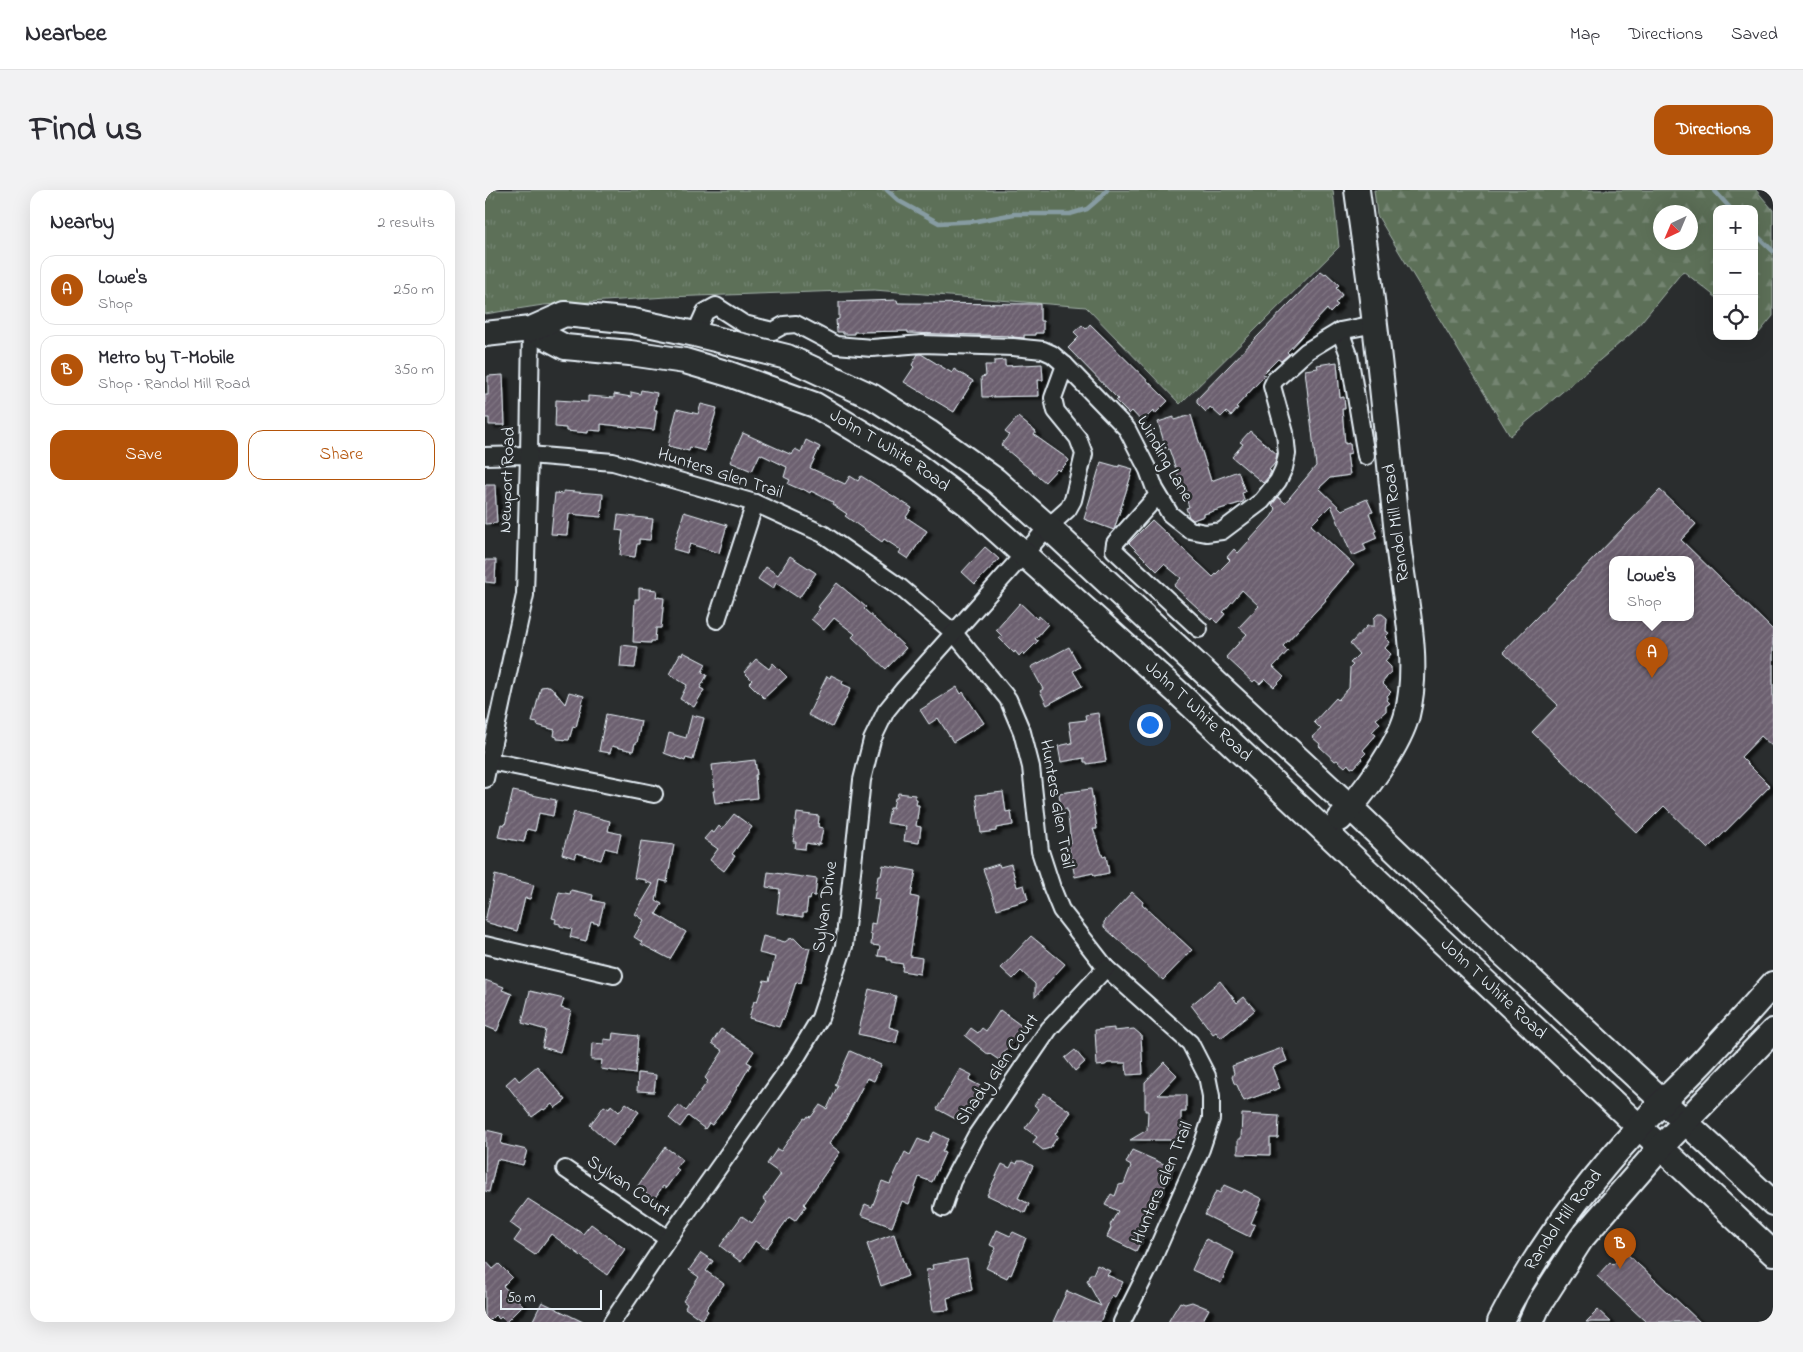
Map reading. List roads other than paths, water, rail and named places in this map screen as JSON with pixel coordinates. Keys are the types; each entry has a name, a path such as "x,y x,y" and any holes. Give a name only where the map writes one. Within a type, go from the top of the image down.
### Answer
{"street":[{"name":"Randol Mill Road","path":"1328,832 1351,808 1376,774 1399,735 1407,715 1412,679 1412,641 1400,560 1375,324 1357,190"},
{"name":"Winding Lane","path":"695,334 705,312 716,306 768,341 784,325 796,324 836,344 872,348 922,344 1013,347 1043,350 1052,354 1065,365 1127,429 1148,470 1155,489 1170,514 1190,530 1206,533 1222,531 1262,501 1278,481 1284,468 1287,454 1285,433 1272,386 1275,380 1307,351 1340,331 1375,324"},
{"name":"John T White Road","path":"485,334 531,329 565,314 633,321 695,334 768,341 787,358 873,397 928,432 995,480 1048,527 1351,808 1498,949 1773,1203"},
{"name":"John T White Road","path":"531,329 565,347 630,353 685,361 729,374 815,405 917,466 969,506 1175,690 1773,1253"},
{"name":"Newport Road","path":"485,779 525,595 531,329"},
{"path":"1340,331 1349,355 1366,456"},
{"name":"Sylvan Drive","path":"612,1322 796,1058 820,1018 843,946 862,780 872,740 887,712 903,690 1048,527 1068,509 1073,500 1084,454 1078,438 1056,411 1053,398 1065,365"},
{"name":"Hunters Glen Trail","path":"485,456 529,455 613,462 755,503 823,534 901,588 954,633 1008,699 1022,732 1031,767 1040,851 1061,910 1105,968 1190,1043 1207,1076 1211,1096 1211,1119 1201,1149 1148,1270 1122,1322"},
{"path":"1159,495 1115,543 1114,550 1199,629"},
{"path":"717,620 755,503"},
{"path":"490,761 654,794"},
{"path":"485,944 614,975"},
{"name":"Shady Glen Court","path":"943,1208 952,1181 976,1136 1049,1029 1105,968"},
{"name":"Randol Mill Road","path":"1500,1322 1537,1256 1602,1168 1773,984"},
{"name":"Randol Mill Road","path":"1531,1322 1538,1306 1581,1239 1661,1147 1773,1031"},
{"name":"Sylvan Court","path":"565,1169 669,1239"}],"waterway":[{"path":"887,190 899,201 939,223 977,221 1014,214 1070,214 1087,209 1107,190"},
{"path":"1714,190 1727,205"},
{"path":"1758,237 1773,251"}],"place":[{"name":"Lowe's","path":"1652,678"},
{"name":"Metro by T-Mobile","path":"1620,1269"}]}
